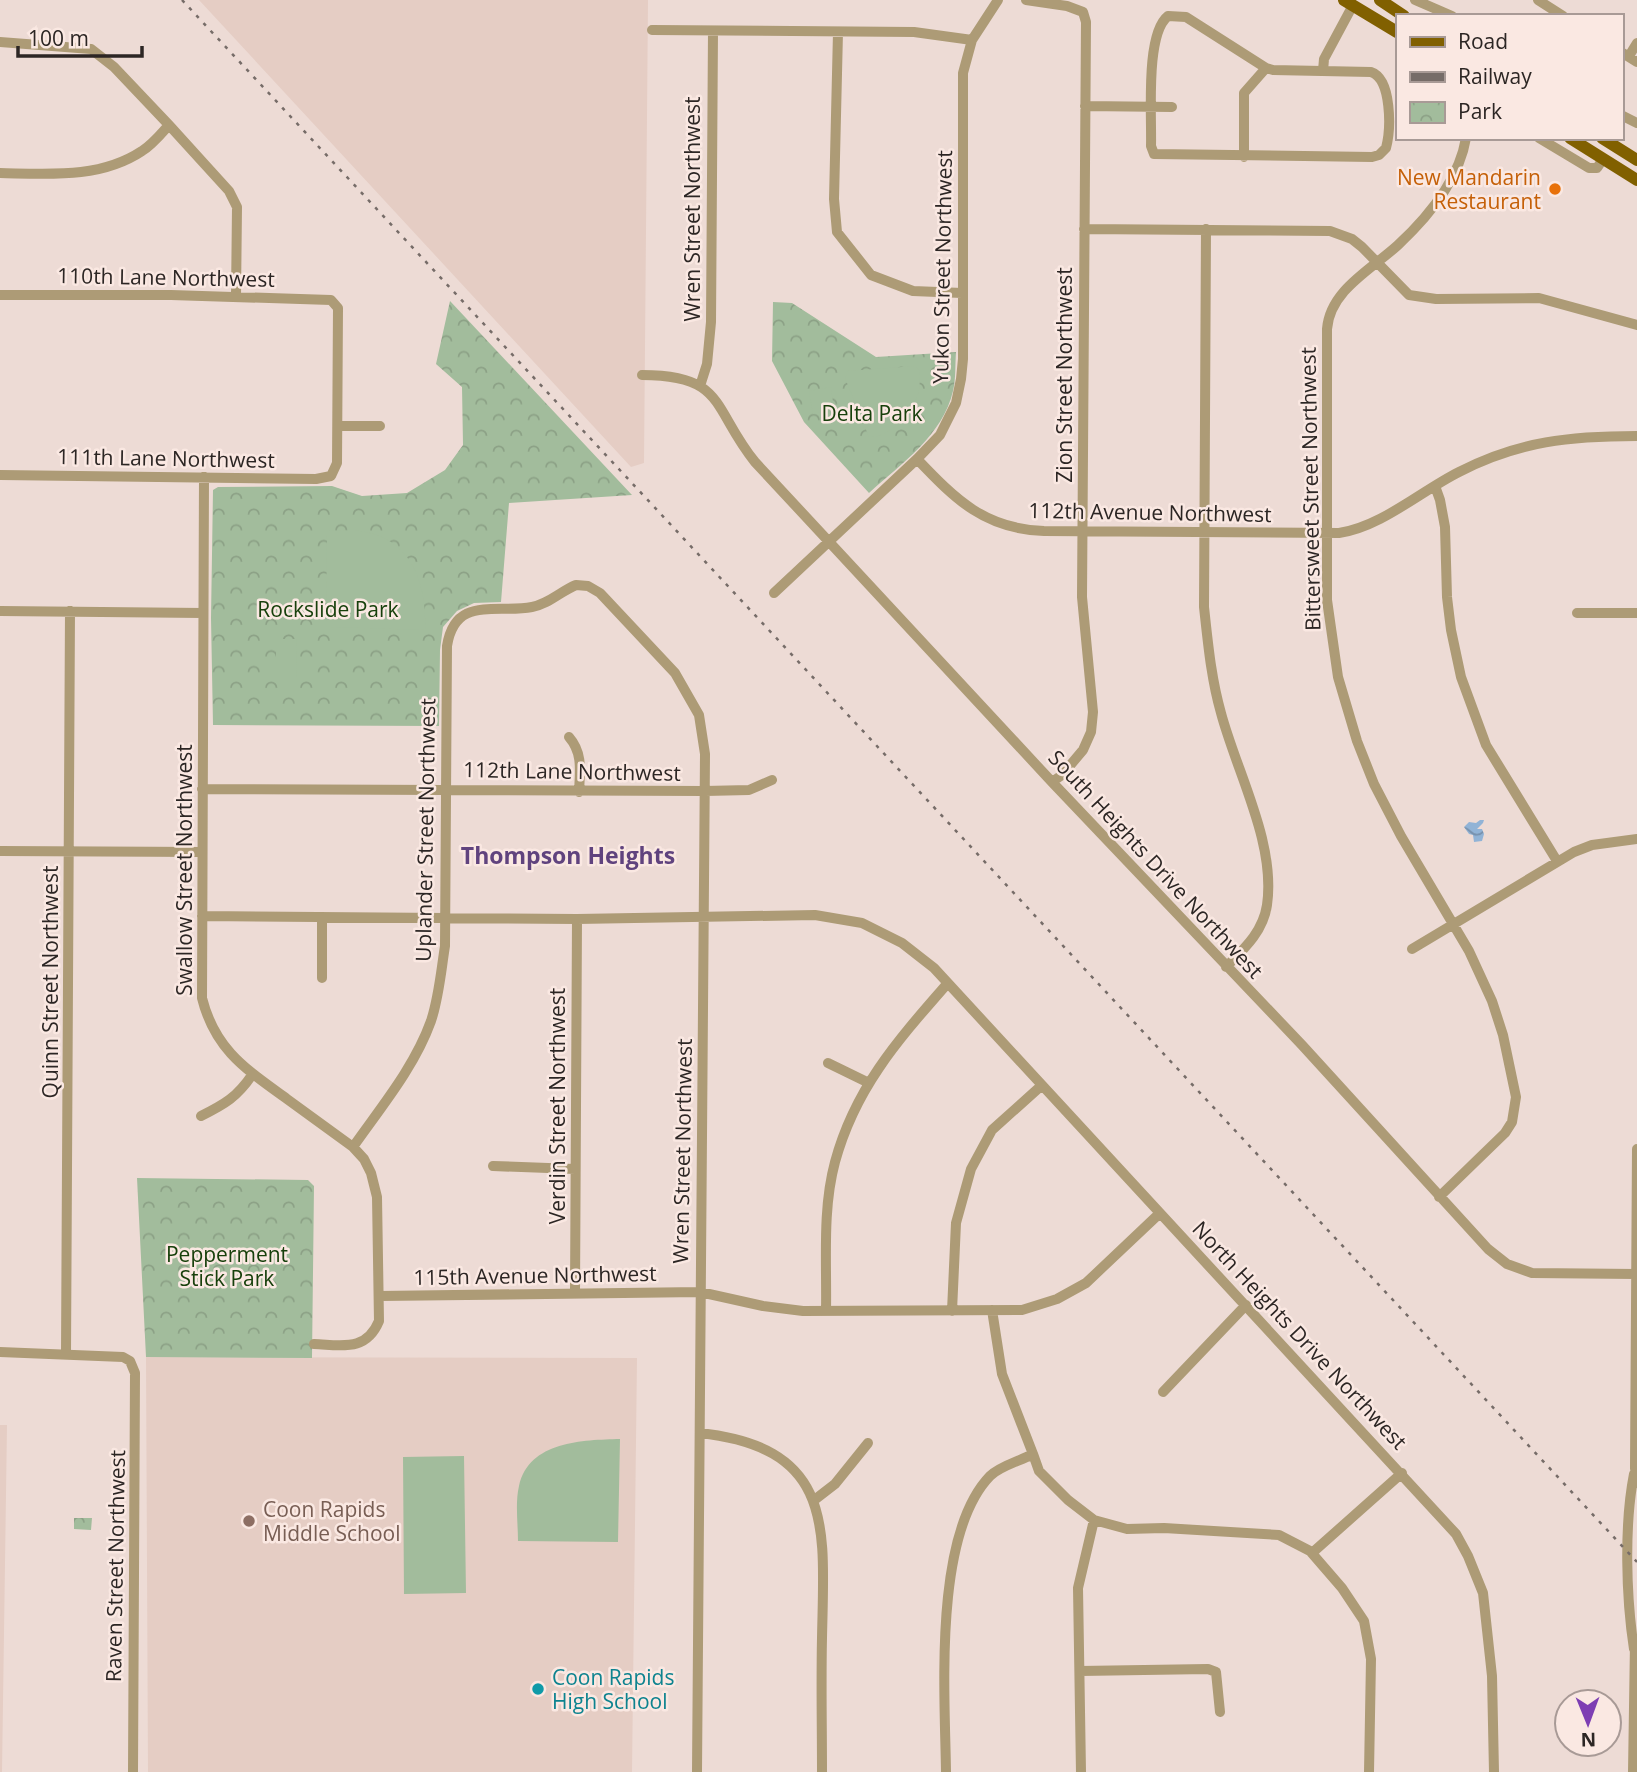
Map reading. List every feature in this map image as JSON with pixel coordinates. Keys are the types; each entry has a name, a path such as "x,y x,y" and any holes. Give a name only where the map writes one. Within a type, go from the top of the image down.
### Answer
{"main road":[{"path":"1380,0 1401,14"},
{"path":"1348,3 1396,31"},
{"path":"1573,140 1637,180"},
{"path":"1605,140 1637,160"}],"street":[{"name":"Yukon Street Northwest","path":"774,593 917,459 946,425 959,392 962,359 964,73 972,40 998,0"},
{"name":"Zion Street Northwest","path":"1026,0 1067,6 1083,12 1086,22 1082,597 1093,692 1091,732 1083,751 1075,762 1052,782"},
{"path":"1415,0 1447,14"},
{"path":"1538,0 1560,14"},
{"path":"1322,71 1324,59 1348,3"},
{"path":"1168,16 1186,17 1266,68 1279,72 1371,72 1382,78 1388,106 1388,142 1383,152 1372,157 1154,154 1151,146 1153,48 1161,23 1168,16"},
{"path":"652,30 927,33 972,40"},
{"name":"Wren Street Northwest","path":"700,386 710,342 713,31"},
{"path":"838,32 834,199 838,232 871,275 913,291 962,292"},
{"path":"0,42 91,49 114,67 169,125 229,191 237,207 236,297"},
{"path":"1629,56 1637,43"},
{"path":"1244,157 1244,93 1266,68"},
{"path":"1085,106 1172,107"},
{"path":"0,173 81,173 112,167 143,151 169,125"},
{"name":"Bittersweet Street Northwest","path":"1439,1197 1505,1133 1512,1122 1516,1097 1496,1010 1483,977 1385,808 1364,762 1338,677 1329,623 1325,533 1327,321 1342,294 1415,227 1444,191 1457,170 1465,140"},
{"path":"1542,140 1589,168 1597,168 1603,159"},
{"path":"1084,229 1330,231 1352,239 1409,295 1436,299 1538,298 1637,325"},
{"path":"1206,229 1204,607 1211,669 1234,760 1260,833 1267,905 1260,929 1226,967"},
{"name":"110th Lane Northwest","path":"0,295 331,300 338,308 338,426"},
{"path":"642,375 681,377 700,386"},
{"name":"South Heights Drive Northwest","path":"700,386 716,400 755,462 1052,782 1302,1045 1488,1249 1520,1270 1546,1275 1636,1274"},
{"path":"338,426 380,426"},
{"name":"111th Lane Northwest","path":"0,475 316,480 331,476 337,463 338,426"},
{"name":"112th Avenue Northwest","path":"917,459 961,503 990,520 1031,531 1325,533 1349,532 1360,528 1483,461 1534,444 1581,436 1637,436"},
{"name":"Swallow Street Northwest","path":"204,477 202,998 207,1018 223,1045 252,1075 353,1147 364,1159 371,1173 377,1198 379,1321 374,1332 358,1344 314,1344"},
{"path":"1435,486 1445,527 1447,597 1461,677 1486,745 1557,861"},
{"name":"Wren Street Northwest","path":"576,585 588,586 600,593 659,654 687,690 699,715 705,754 697,1772"},
{"name":"Uplander Street Northwest","path":"353,1147 407,1070 431,1020 440,983 445,946 449,633 459,618 474,610 534,607 549,602 576,585"},
{"path":"0,611 203,613"},
{"name":"Quinn Street Northwest","path":"66,1353 70,611"},
{"path":"1577,613 1637,613"},
{"path":"569,737 577,747 580,758 579,792"},
{"name":"112th Lane Northwest","path":"202,789 705,791 749,790 772,780"},
{"path":"1412,949 1557,861 1592,845 1637,839"},
{"path":"0,851 202,852"},
{"name":"North Heights Drive Northwest","path":"202,916 577,919 815,915 862,923 902,943 934,968 1456,1534 1483,1593 1492,1676 1494,1772"},
{"path":"322,978 323,917"},
{"name":"Verdin Street Northwest","path":"575,1293 577,919"},
{"path":"827,1311 828,1209 835,1163 857,1102 892,1047 947,984"},
{"path":"828,1063 869,1083"},
{"path":"201,1116 240,1093 252,1075"},
{"path":"952,1311 956,1223 971,1169 992,1130 1041,1086"},
{"path":"1637,1149 1637,1483"},
{"path":"493,1166 575,1168"},
{"name":"115th Avenue Northwest","path":"380,1296 700,1292 781,1309 1022,1310 1057,1299 1086,1283 1160,1213"},
{"path":"1163,1392 1246,1305"},
{"path":"992,1310 1002,1374 1033,1454 1040,1471 1068,1500 1094,1520 1127,1529 1164,1528 1279,1535 1312,1553 1342,1588 1364,1621 1371,1659 1369,1772"},
{"path":"0,1352 66,1353"},
{"name":"Raven Street Northwest","path":"66,1353 114,1355 130,1361 135,1374 133,1772"},
{"path":"700,1433 741,1439 779,1457 797,1474 813,1501 821,1524 824,1562 822,1772"},
{"path":"813,1501 835,1484 868,1443"},
{"path":"946,1772 947,1606 954,1552 971,1501 992,1474 1033,1454"},
{"path":"1634,1649 1628,1610 1630,1495 1635,1468"},
{"path":"1312,1553 1402,1473"},
{"path":"1081,1772 1078,1588 1094,1520"},
{"path":"1633,1772 1634,1649 1637,1626"},
{"path":"1080,1671 1208,1669 1216,1672 1220,1712"}],"shaded area":[{"path":"199,0 648,0 644,463 631,467"},
{"path":"146,1357 637,1358 632,1772 148,1772"},
{"path":"0,1425 7,1425 2,1772 0,1772"}],"green space":[{"name":"Rockslide Park","path":"450,301 632,495 509,503 501,602 474,603 457,611 443,627 439,726 213,725 213,490 218,487 332,486 362,496 407,493 445,470 463,445 462,387 436,364"},
{"name":"Delta Park","path":"773,302 792,303 876,357 956,352 953,391 940,421 919,448 869,493 804,422 772,361"},
{"path":"915,366 920,371 920,385 906,416 885,433 869,437 845,378 848,371"},
{"path":"831,387 834,410 813,414 809,391"},
{"path":"327,531 360,531 378,535 404,553 419,580 425,630 330,627 326,623"},
{"path":"276,639 297,639 296,677 276,677"},
{"name":"Pepperment Stick Park","path":"137,1178 308,1180 314,1186 312,1358 146,1357"},
{"path":"620,1439 618,1542 518,1541 519,1486 525,1471 534,1460 559,1446 574,1442"},
{"path":"464,1456 466,1593 404,1594 403,1457"},
{"path":"74,1518 92,1518 91,1530 74,1529"}],"water":[{"path":"1484,820 1477,829 1482,829 1484,834 1482,841 1474,842 1473,835 1464,827 1469,822 1476,823"}],"railway":[{"path":"182,0 1637,1562"}],"place":[{"name":"New Mandarin Restaurant","path":"1555,189"},
{"name":"Coon Rapids Middle School","path":"249,1521"},
{"name":"Coon Rapids High School","path":"538,1689"}],"district":[{"name":"Thompson Heights","path":"568,855"}]}
